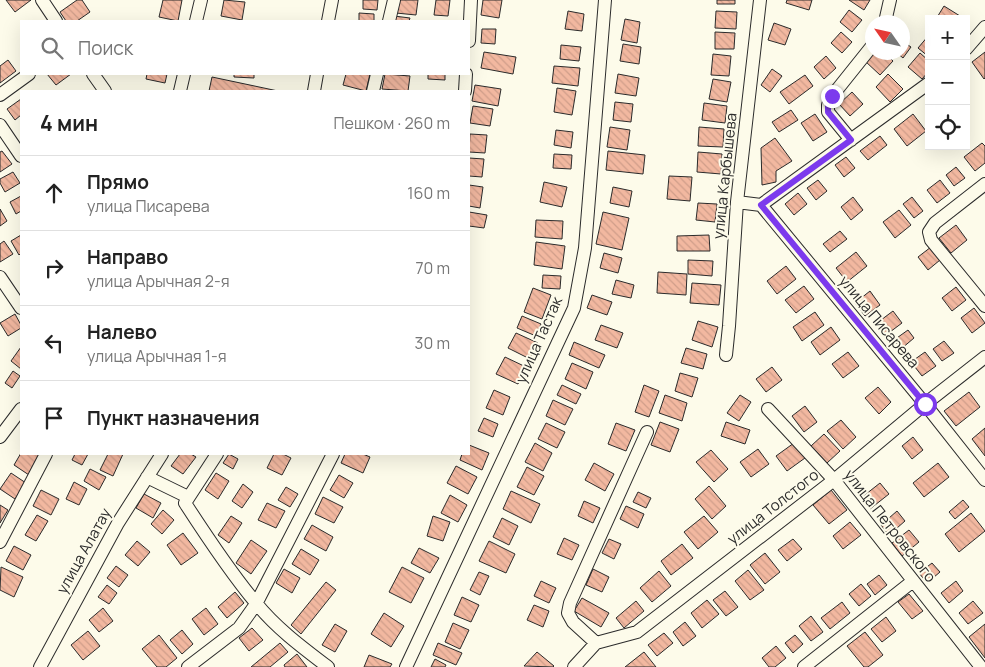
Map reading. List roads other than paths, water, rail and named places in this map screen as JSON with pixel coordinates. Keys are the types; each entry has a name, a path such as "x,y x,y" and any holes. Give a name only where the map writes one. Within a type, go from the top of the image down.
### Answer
{"street":[{"path":"42,0 55,20"},
{"path":"196,20 201,0"},
{"path":"328,20 332,0"},
{"path":"389,20 394,0"},
{"path":"470,20 471,0"},
{"name":"улица Тастак","path":"406,667 574,308 585,248 605,0"},
{"name":"улица Карбышева","path":"726,355 737,202 760,0"},
{"path":"887,15 890,0"},
{"path":"970,44 985,27"},
{"path":"851,140 828,112 828,105 832,96 865,55"},
{"path":"0,95 28,75"},
{"path":"94,75 104,90"},
{"path":"180,90 184,75"},
{"path":"314,90 317,75"},
{"path":"373,90 377,75"},
{"path":"465,90 466,75"},
{"path":"737,202 761,205 925,86"},
{"path":"0,126 20,155"},
{"path":"985,184 936,223 930,232 931,240 985,306"},
{"name":"улица Писарева","path":"761,205 985,480"},
{"path":"0,277 20,307"},
{"name":"улица Толстого","path":"574,667 596,644 637,632 834,480 985,357"},
{"name":"улица Петровского","path":"768,409 834,480 981,667"},
{"path":"0,437 20,410"},
{"path":"596,644 570,618 568,613 570,602 647,432"},
{"path":"0,542 45,455"},
{"name":"улица Алатау","path":"40,667 118,523 161,455"},
{"path":"186,500 216,455"},
{"path":"188,667 239,628 256,604 332,455"},
{"path":"147,477 186,500 209,539 256,604 296,642 328,667"},
{"path":"804,667 913,581"}]}
